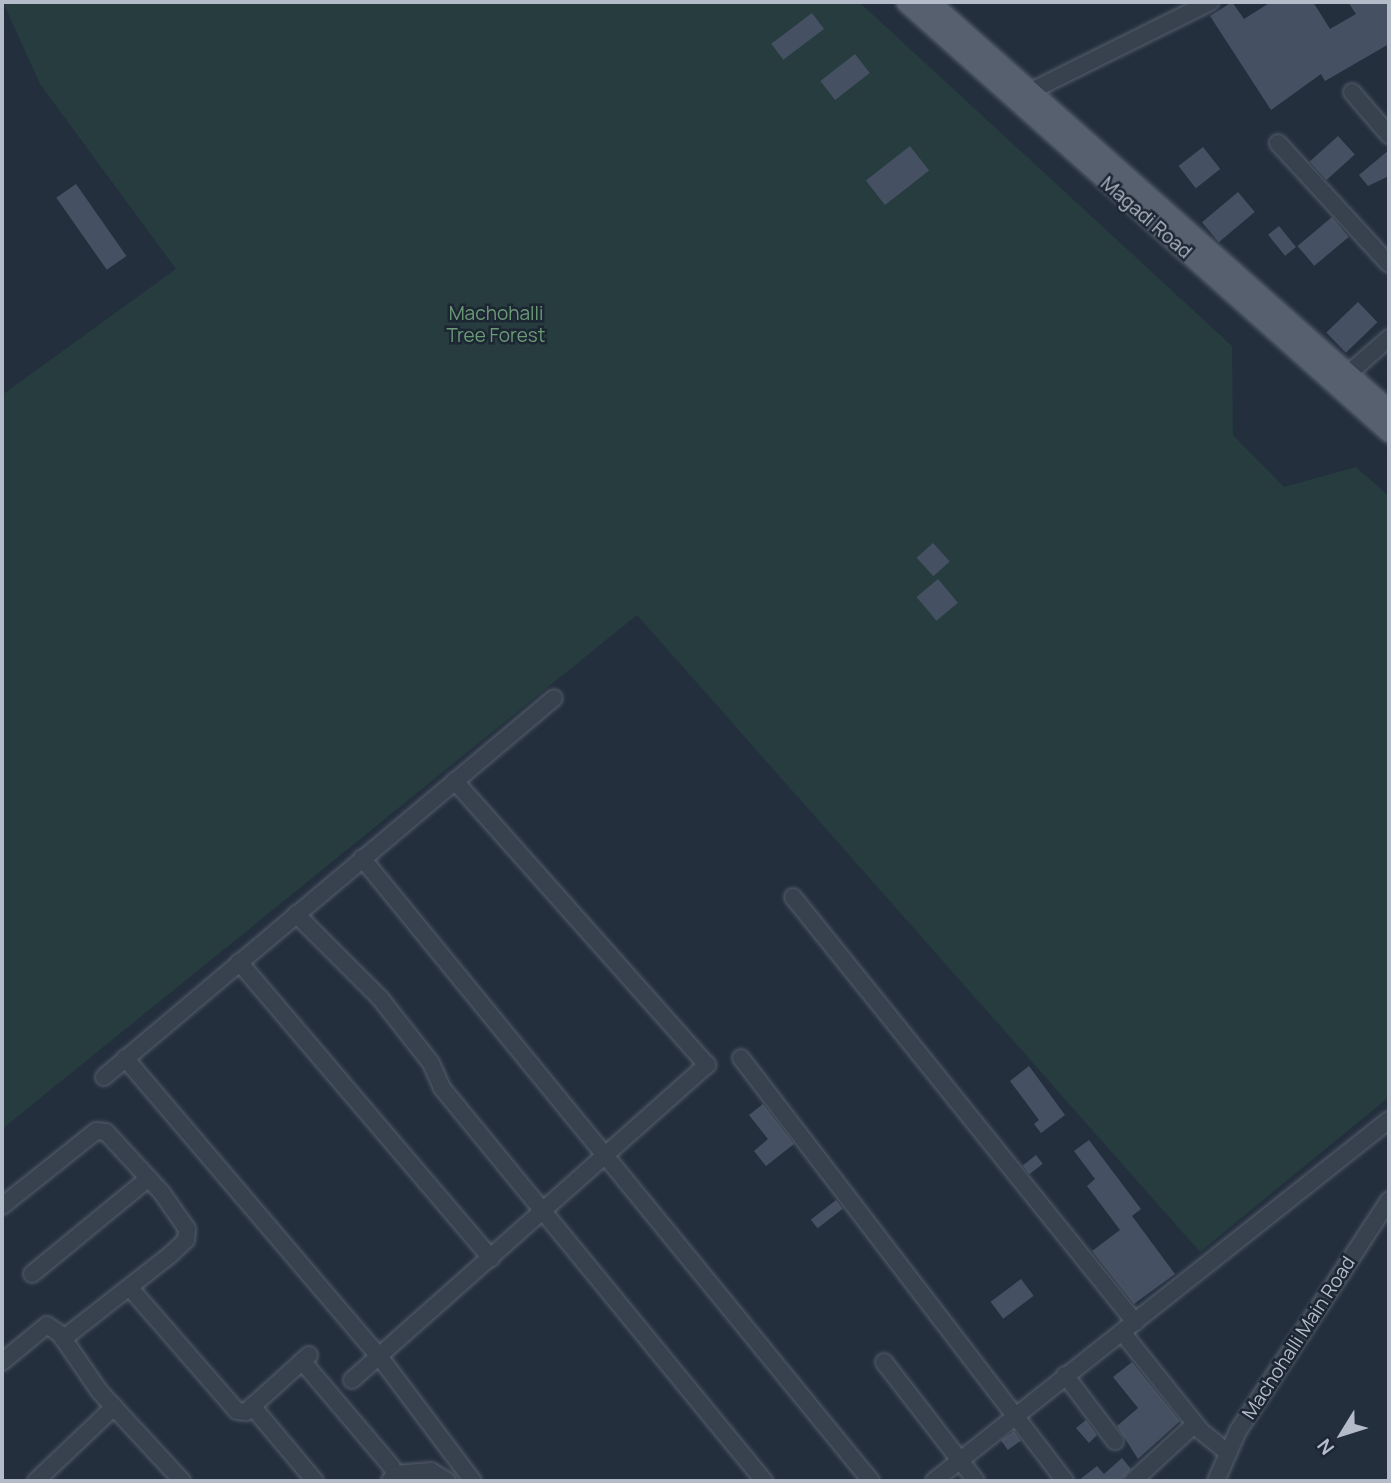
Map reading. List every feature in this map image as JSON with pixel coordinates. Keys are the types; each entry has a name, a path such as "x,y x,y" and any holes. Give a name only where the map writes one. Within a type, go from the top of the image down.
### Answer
{"main road":[{"name":"Magadi Road","path":"906,2 1389,432"},
{"name":"Magadi Road","path":"930,2 1389,410"}],"street":[{"path":"1031,91 1210,2"},
{"path":"1352,92 1389,135"},
{"path":"1278,143 1389,264"},
{"path":"1348,374 1389,338"},
{"path":"104,1077 554,698"},
{"path":"352,1380 707,1065 455,780"},
{"path":"362,858 603,1157 871,1481"},
{"path":"793,897 1135,1322"},
{"path":"296,914 380,998 431,1062 442,1088 764,1481"},
{"path":"239,962 491,1258"},
{"path":"125,1058 379,1356 473,1481"},
{"path":"741,1058 1017,1413 1065,1480"},
{"path":"934,1481 1389,1120"},
{"path":"2,1206 96,1131 106,1132 149,1178 187,1229 186,1240 130,1288 63,1339"},
{"path":"32,1274 149,1178"},
{"name":"Machohalli Main Road","path":"1216,1481 1238,1431 1389,1200"},
{"path":"130,1288 233,1408 246,1412 306,1358 393,1478 431,1471 447,1481"},
{"path":"2,1362 47,1325 63,1339 114,1407 181,1481"},
{"path":"1122,1332 1195,1424 1228,1453"},
{"path":"884,1362 976,1481"},
{"path":"1065,1375 1115,1441"},
{"path":"252,1406 315,1481"},
{"path":"36,1481 114,1407"},
{"path":"1133,1481 1195,1424"}],"green space":[{"name":"Machohalli Tree Forest","path":"3,2 859,2 1232,346 1233,435 1284,487 1356,467 1389,496 1389,1097 1200,1252 637,615 2,1129 2,395 176,269 40,84"}],"building":[{"path":"1232,2 1244,19 1271,2 1313,2 1330,29 1356,14 1348,2 1389,2 1389,44 1325,81 1321,74 1271,110 1210,16"},
{"path":"812,13 824,29 783,60 771,44"},
{"path":"855,54 870,73 835,100 820,81"},
{"path":"1338,136 1355,155 1326,180 1310,161"},
{"path":"910,146 929,170 885,205 866,180"},
{"path":"1203,147 1220,169 1196,188 1179,166"},
{"path":"1389,150 1389,176 1368,186 1359,175"},
{"path":"76,184 126,256 107,270 56,198"},
{"path":"1238,192 1255,212 1219,242 1202,222"},
{"path":"1332,217 1349,237 1314,266 1298,246"},
{"path":"1279,226 1296,247 1285,256 1268,235"},
{"path":"1358,302 1377,322 1346,353 1326,333"},
{"path":"933,543 950,562 933,576 917,558"},
{"path":"938,579 958,603 936,621 917,597"},
{"path":"1029,1066 1065,1115 1041,1133 1034,1124 1039,1120 1010,1081"},
{"path":"763,1104 794,1144 766,1166 754,1151 768,1139 749,1115"},
{"path":"1089,1140 1141,1209 1132,1216 1175,1274 1134,1304 1092,1251 1120,1230 1087,1186 1095,1179 1074,1151"},
{"path":"1036,1155 1043,1164 1029,1174 1023,1165"},
{"path":"836,1200 843,1209 818,1228 811,1220"},
{"path":"1021,1279 1034,1296 1003,1319 991,1302"},
{"path":"1132,1362 1180,1421 1138,1459 1117,1426 1138,1408 1113,1377"},
{"path":"1086,1420 1097,1435 1089,1443 1076,1428"},
{"path":"1014,1431 1021,1441 1008,1450 1001,1440"},
{"path":"1122,1458 1131,1469 1121,1481 1078,1481 1097,1466 1104,1474"}]}
